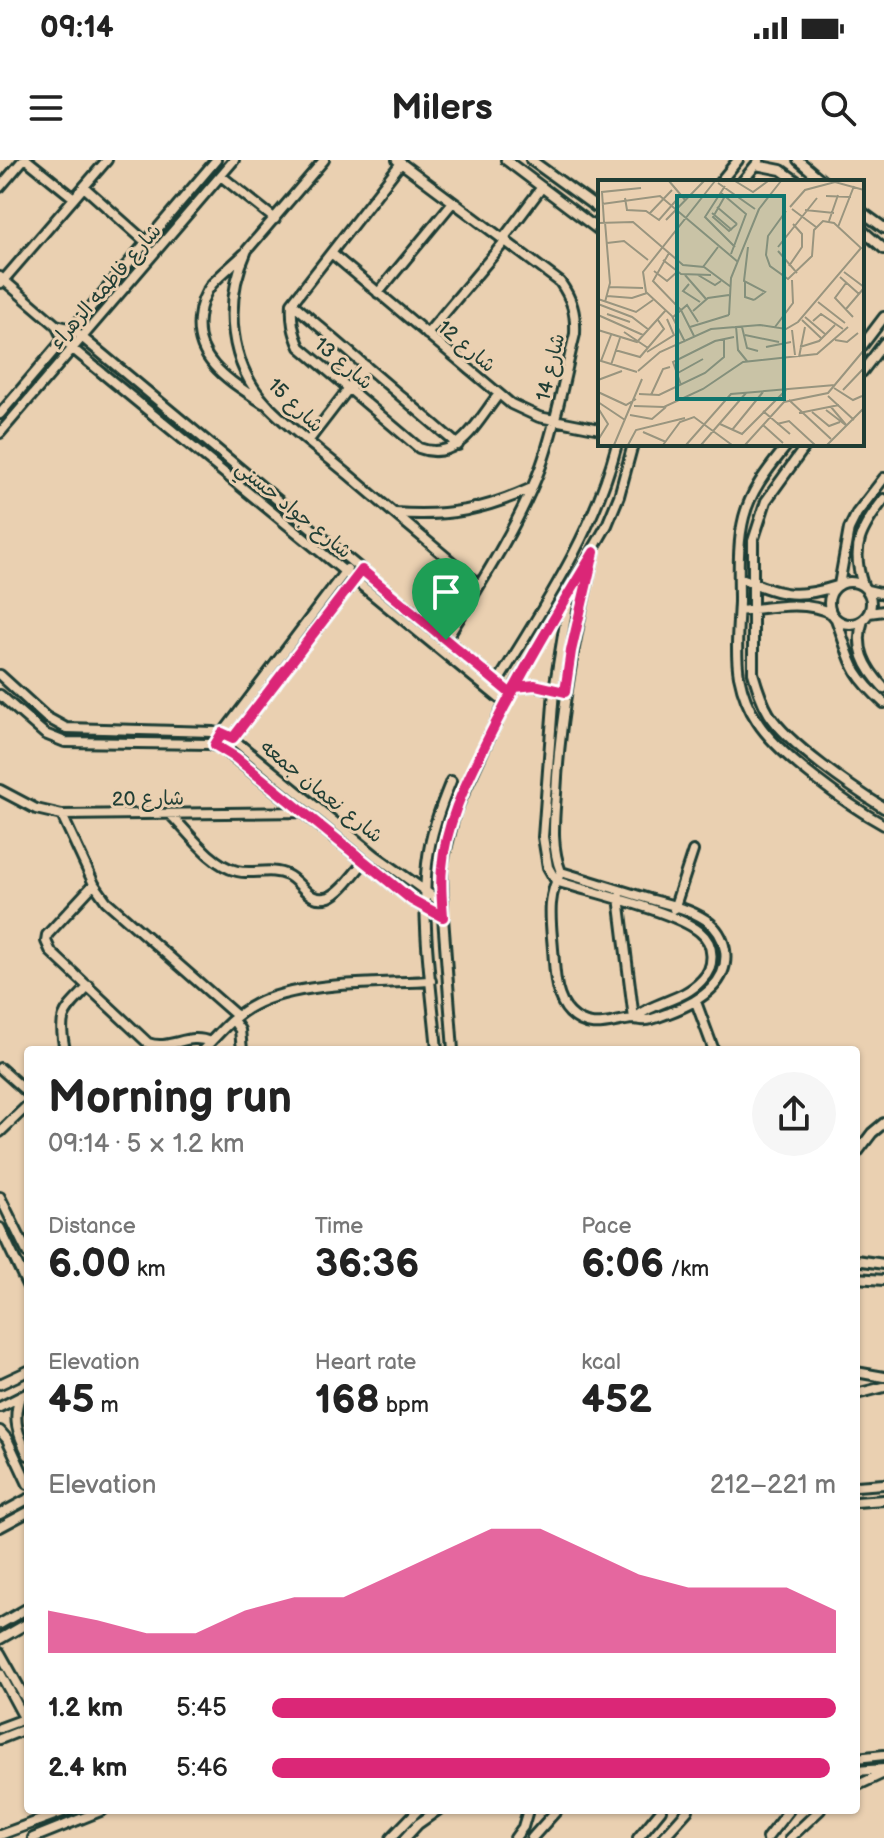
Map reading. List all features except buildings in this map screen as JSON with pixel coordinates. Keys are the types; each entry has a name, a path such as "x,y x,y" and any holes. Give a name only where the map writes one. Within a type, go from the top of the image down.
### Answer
{"street":[{"path":"0,187 25,160 74,198"},
{"path":"72,329 56,325 1,281 107,160"},
{"name":"شارع فاطمه الزهراء","path":"0,414 216,160"},
{"name":"شارع فاطمه الزهراء","path":"0,433 234,160"},
{"name":"شارع 15","path":"324,160 247,250 235,282 231,316 242,365 270,407 479,585"},
{"path":"506,160 598,229"},
{"path":"531,160 597,207"},
{"path":"722,180 738,160"},
{"path":"798,160 822,180"},
{"path":"399,161 292,303 458,445 499,394"},
{"name":"شارع 14","path":"399,161 560,282 573,306 575,334 554,420 532,488 446,640"},
{"path":"744,180 757,162 781,170 795,180"},
{"path":"221,176 275,219"},
{"path":"84,187 147,243"},
{"path":"427,334 504,240 542,187"},
{"path":"378,293 453,202"},
{"path":"864,213 884,228"},
{"path":"864,232 884,249"},
{"path":"247,250 204,297 198,325 200,339 213,365 270,407"},
{"name":"شارع 12","path":"331,253 499,394 524,411 598,429"},
{"name":"شارع 13","path":"292,303 291,318 300,347 419,448 432,453 446,452 458,445"},
{"path":"864,343 884,317"},
{"name":"شارع جواد حسني","path":"56,325 73,349 505,703"},
{"name":"شارع جواد حسني","path":"72,329 498,683 513,690"},
{"path":"864,369 884,343"},
{"path":"309,440 366,366"},
{"path":"492,692 579,545 601,495 616,446"},
{"path":"453,1046 442,903 442,866 451,825 465,786 505,703 594,552 619,496 632,446"},
{"path":"787,446 752,494 744,517 739,577 739,675 755,719 768,738 785,754 884,825"},
{"path":"805,446 777,483 753,541 753,673 768,712 796,744 884,808"},
{"path":"884,478 857,513 849,529 838,586 829,599 856,675 884,703"},
{"path":"394,513 430,516 465,512 500,503 532,488"},
{"path":"884,499 861,534 857,551 857,569 870,597 859,644 862,656 884,688"},
{"path":"561,872 675,906 704,918 715,927 726,953 724,967 711,991 696,1002 646,1020 634,1019 604,1026 586,1024 570,1014 560,998 550,909 561,872 554,848 558,762 571,651 594,552"},
{"path":"215,745 352,562"},
{"path":"226,750 362,570"},
{"path":"739,577 781,594 808,594 851,582 884,594"},
{"path":"570,591 554,690 544,852 556,881 672,917 699,931 712,949 709,972 684,995 643,1011 634,1019"},
{"path":"739,611 821,607 849,624 884,611"},
{"name":"شارع نعمان جمعه","path":"0,675 46,717 66,728 222,733 233,738 376,856 442,903"},
{"path":"513,690 535,685 565,692"},
{"name":"شارع نعمان جمعه","path":"0,695 45,734 65,742 215,745 226,750 364,862 427,910 443,917"},
{"path":"437,1046 426,894 427,864 434,826 451,781"},
{"name":"شارع 20","path":"0,790 23,804 62,815 302,812"},
{"path":"170,814 227,868 285,874 317,898 334,895 364,862"},
{"path":"62,815 94,884 120,915 235,1018 242,1046"},
{"path":"672,917 693,851"},
{"path":"427,864 442,866"},
{"path":"94,884 51,930 46,941 51,952 148,1043 160,1046"},
{"path":"618,889 634,1019"},
{"path":"206,1046 253,1005 292,992 431,981"},
{"path":"64,1046 61,1029 63,1014 89,986"},
{"path":"696,1002 712,1046"},
{"path":"168,1046 198,1038 210,1042"},
{"path":"0,1068 24,1089"},
{"path":"0,1132 24,1109"},
{"path":"860,1149 884,1123"},
{"path":"0,1197 24,1246"},
{"path":"0,1228 24,1279"},
{"path":"860,1261 884,1264"},
{"path":"860,1278 884,1280"},
{"path":"0,1384 24,1373"},
{"path":"860,1373 884,1377"},
{"path":"860,1393 884,1387"},
{"path":"0,1407 24,1395"},
{"path":"24,1395 15,1416 24,1445"},
{"path":"0,1431 24,1475"},
{"path":"860,1486 884,1484"},
{"path":"860,1502 884,1500"},
{"path":"0,1514 24,1501"},
{"path":"0,1527 24,1514"},
{"path":"0,1624 24,1610"},
{"path":"0,1639 24,1625"},
{"path":"0,1653 24,1696"},
{"path":"0,1673 24,1717"},
{"path":"0,1728 24,1724"},
{"path":"0,1739 24,1725"},
{"path":"860,1758 884,1755"},
{"path":"860,1771 884,1771"},
{"path":"860,1784 884,1771"},
{"path":"0,1835 57,1814"},
{"path":"33,1838 93,1814"},
{"path":"391,1838 414,1814"},
{"path":"405,1838 432,1814"},
{"path":"515,1838 527,1814"},
{"path":"532,1838 553,1814"},
{"path":"638,1838 658,1814"},
{"path":"663,1838 684,1814"},
{"path":"767,1838 786,1814"},
{"path":"790,1838 816,1814"}],"route":[{"path":"446,640 362,570 233,738 222,733 215,745 235,757 412,900 443,917 442,866 447,839 465,786 505,703 515,687 570,591 594,552 571,651 565,692 525,685 515,687 511,694 446,640"}]}
